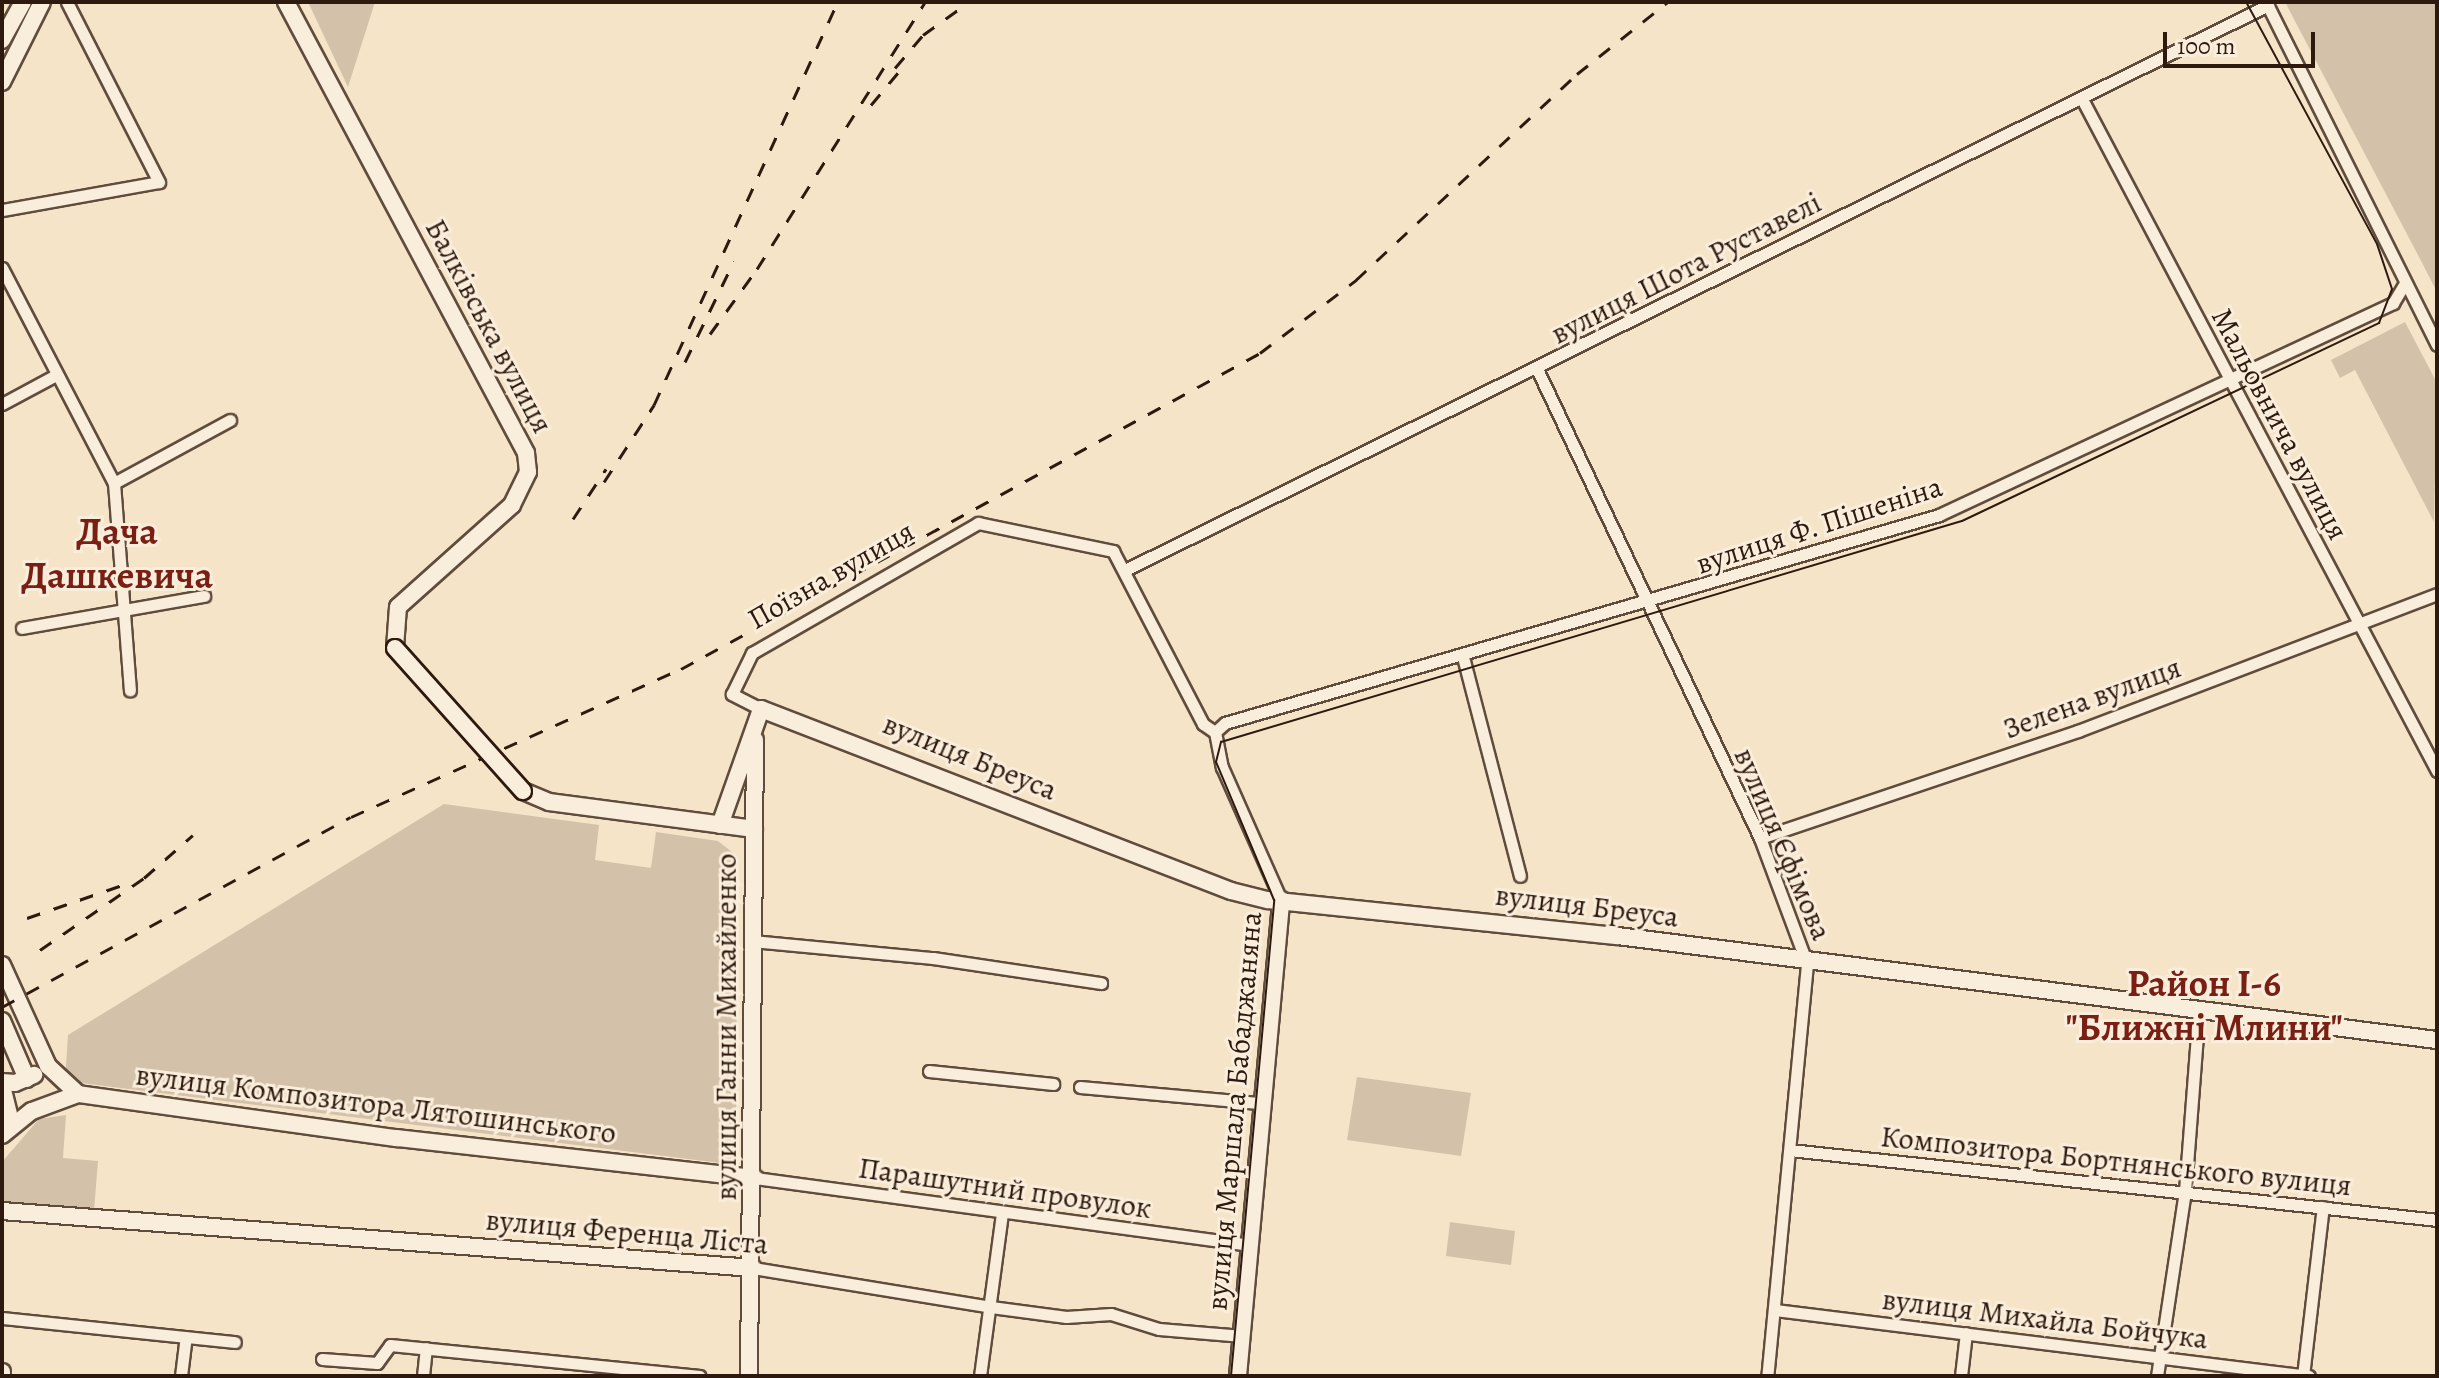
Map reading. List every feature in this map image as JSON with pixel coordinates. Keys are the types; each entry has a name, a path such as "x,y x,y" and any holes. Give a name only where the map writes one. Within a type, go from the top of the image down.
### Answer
{"street":[{"path":"2,40 23,2"},
{"path":"2,82 42,2"},
{"path":"2,210 159,182 67,2"},
{"name":"Балківська вулиця","path":"286,2 526,453 528,472 512,505 398,607 395,648 523,791 549,802 720,825"},
{"path":"2267,3 2400,263 2404,285 2437,345"},
{"name":"вулиця Шота Руставелі","path":"1125,570 2082,99 2267,3"},
{"name":"Мальовнича вулиця","path":"2082,99 2437,771"},
{"path":"2,268 114,483 130,690"},
{"name":"вулиця Ф. Пішеніна","path":"1215,732 1225,723 1647,604 1939,515 2393,303 2404,285"},
{"name":"вулиця Єфімова","path":"1537,369 1760,838 1807,964 1767,1376"},
{"path":"2,404 56,375"},
{"path":"114,483 230,420"},
{"name":"вулиця Маршала Бабаджаняна","path":"978,523 1113,551 1203,724 1215,732 1222,767 1281,900 1238,1376"},
{"name":"Поїзна вулиця","path":"761,709 732,694 752,653 978,523"},
{"name":"Зелена вулиця","path":"1760,838 2078,731 2437,594"},
{"path":"22,628 204,596"},
{"path":"1463,657 1520,876"},
{"name":"вулиця Ганни Михайленко","path":"720,825 761,709"},
{"name":"вулиця Бреуса","path":"761,709 1231,891 1281,900 1618,936 1807,964 2437,1040"},
{"name":"вулиця Ганни Михайленко","path":"749,1376 755,1178 752,941 755,727"},
{"path":"720,825 754,829"},
{"path":"752,941 933,958 1101,983"},
{"path":"2,965 48,1066 78,1094 6,1129 2,1084 27,1079 48,1066"},
{"path":"2157,1376 2185,1191 2199,1010"},
{"path":"2,1021 27,1079"},
{"path":"929,1071 1053,1084"},
{"path":"1080,1087 1261,1103"},
{"name":"вулиця Композитора Лятошинського","path":"78,1094 397,1138 755,1178"},
{"name":"Композитора Бортнянського вулиця","path":"1790,1150 2437,1220"},
{"name":"Парашутний провулок","path":"755,1178 1002,1214 1250,1245"},
{"path":"2305,1376 2323,1207"},
{"name":"вулиця Ференца Ліста","path":"2,1211 753,1268 991,1307 1066,1317 1111,1314 1159,1329 1243,1336"},
{"path":"980,1376 1002,1214"},
{"name":"вулиця Михайла Бойчука","path":"1775,1310 2305,1376"},
{"path":"2,1318 235,1342"},
{"path":"1961,1376 1966,1333"},
{"path":"181,1376 186,1337"},
{"path":"322,1359 377,1363 390,1345 699,1376"},
{"path":"423,1376 426,1348"}],"shaded area":[{"path":"308,2 375,2 348,87"},
{"path":"2285,2 2437,2 2437,292 2419,257"},
{"path":"2405,322 2437,383 2434,522 2355,370 2340,378 2331,360"},
{"path":"444,804 599,825 595,860 651,868 656,832 718,841 737,856 736,1165 65,1081 68,1035"},
{"path":"1357,1077 1471,1093 1461,1156 1347,1140"},
{"path":"66,1115 63,1158 98,1161 94,1211 2,1206 2,1162 39,1119"},
{"path":"1450,1222 1515,1231 1511,1265 1446,1256"}],"tram line":[{"path":"1231,1376 1274,900 1216,762 1221,742 1962,521 2379,323 2392,289 2377,244 2246,2"}],"railway":[{"path":"604,482 654,405 838,2"},
{"path":"710,334 757,269 925,2"},
{"path":"895,68 923,35 969,2"},
{"path":"2,1007 351,817 681,669 1260,353 1356,280 1577,74 1668,2"},
{"path":"871,105 907,62"},
{"path":"685,362 734,261"},
{"path":"573,519 606,469"},
{"path":"40,950 144,878 193,835"},
{"path":"27,918 128,883"}],"district":[{"name":"Дача Дашкевича","path":"117,554"},
{"name":"Район І-6 \"Ближні Млини\"","path":"2204,1006"}]}
